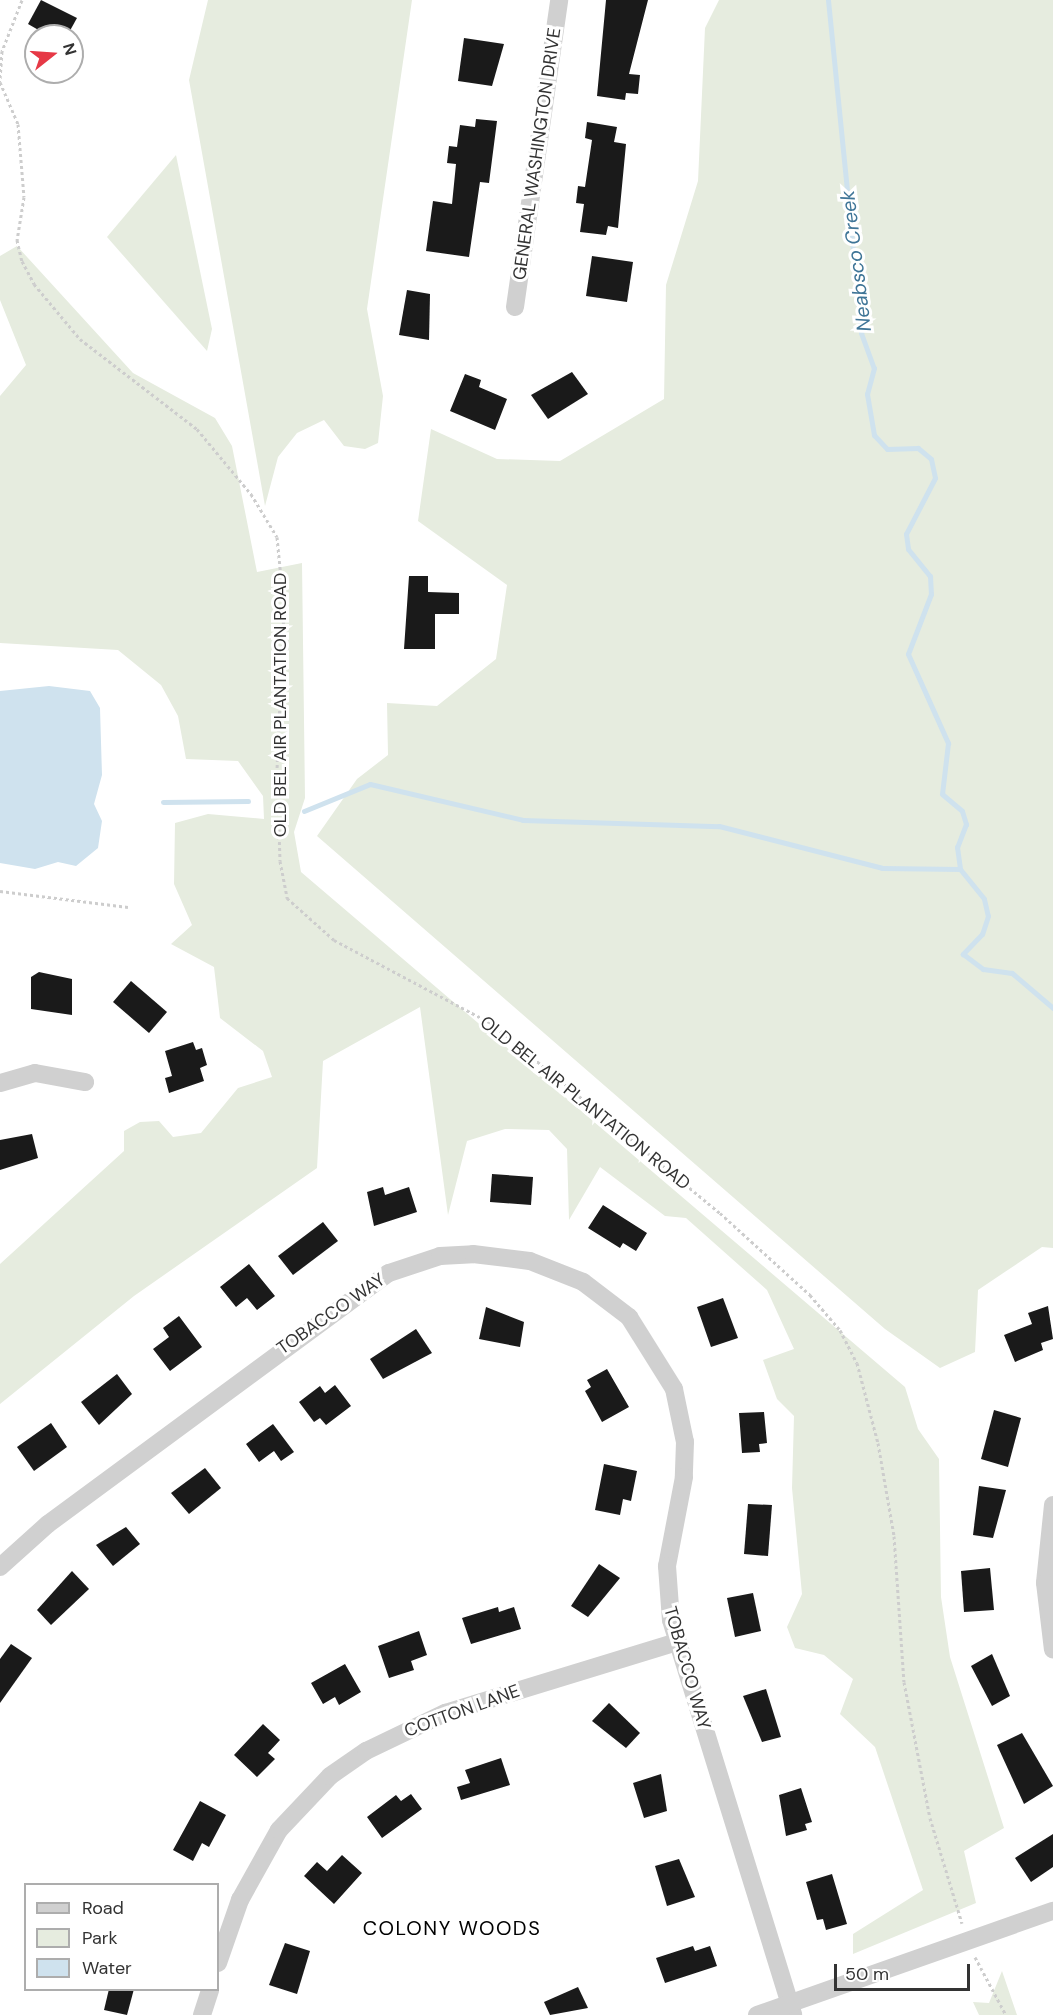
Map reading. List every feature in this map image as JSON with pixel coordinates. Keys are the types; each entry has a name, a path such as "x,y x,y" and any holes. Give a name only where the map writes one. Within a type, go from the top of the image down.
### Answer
{"street":[{"name":"GENERAL WASHINGTON DRIVE","path":"515,307 559,0"},
{"path":"0,1083 35,1073 85,1082"},
{"name":"TOBACCO WAY","path":"0,1567 48,1524 362,1288 441,1256 498,1255 555,1269 599,1292 629,1317 663,1363 685,1442 684,1478 667,1566 676,1642 791,2008"},
{"path":"1053,1505 1045,1582 1053,1650"},
{"name":"COTTON LANE","path":"219,1960 240,1900 279,1830 330,1776 366,1751 445,1713 676,1642"},
{"path":"757,2015 791,2008 1053,1911"},
{"path":"202,2015 209,1991"}],"path":[{"name":"OLD BEL AIR PLANTATION ROAD","path":"22,0 0,69 18,124 24,177 17,240 22,261 33,284 80,339 197,429 251,494 277,537 284,609 277,770 280,861 287,898 334,939 491,1023 728,1221 810,1295 840,1330 857,1363 878,1443 894,1536 904,1682 930,1818 968,1941 1006,2015"},
{"path":"0,891 128,907"}],"green space":[{"path":"208,0 412,0 367,309 383,396 378,443 365,449 344,446 324,420 297,433 278,457 265,506 189,80"},
{"path":"719,0 1053,0 1053,1248 1042,1247 978,1290 975,1352 940,1368 885,1329 317,836 357,779 388,755 387,703 437,706 496,659 507,585 418,521 431,429 497,459 560,461 664,399 666,285 698,181 705,28"},
{"path":"176,155 212,329 207,351 107,237"},
{"path":"17,246 133,373 215,418 232,446 257,572 302,563 305,798 294,832 301,872 905,1387 918,1429 939,1459 941,1597 950,1657 1004,1828 964,1851 976,1903 853,1954 853,1934 923,1890 875,1747 840,1714 853,1679 824,1655 795,1648 787,1627 802,1594 792,1488 794,1416 777,1399 763,1360 794,1349 767,1290 686,1218 665,1216 600,1167 569,1220 567,1149 549,1130 505,1129 467,1141 448,1215 420,1007 323,1061 317,1168 134,1296 0,1404 0,1264 124,1151 124,1131 140,1122 159,1121 173,1137 201,1133 238,1088 272,1077 263,1051 220,1018 214,967 171,944 192,925 174,884 175,823 208,814 264,819 263,796 238,761 186,759 178,716 161,685 118,650 0,643 0,396 26,365 0,300 0,256"},
{"path":"1002,1971 1017,2015 979,2015 973,2002 989,2003"}],"water":[{"path":"49,686 90,691 100,708 102,775 94,804 102,821 98,848 76,866 58,862 35,869 0,863 0,691"}],"building":[{"path":"41,0 77,18 74,24 28,24"},
{"path":"606,0 648,0 629,74 640,75 638,94 626,93 625,100 597,96"},
{"path":"464,38 504,44 492,86 458,81"},
{"path":"476,119 497,121 489,183 480,182 469,257 426,251 433,201 452,204 456,164 447,163 449,146 457,147 460,125 475,127"},
{"path":"587,122 617,127 614,142 626,144 618,228 608,226 606,235 580,232 584,204 576,203 578,186 585,187 592,140 585,138"},
{"path":"592,256 633,262 627,302 586,296"},
{"path":"407,290 430,294 429,340 399,335"},
{"path":"572,372 588,394 548,419 531,395"},
{"path":"465,374 481,380 479,387 507,399 495,430 450,411"},
{"path":"409,576 428,576 428,592 459,593 459,614 435,614 435,649 404,649"},
{"path":"39,972 72,979 72,1015 31,1009 31,977"},
{"path":"131,981 167,1012 149,1033 113,1002"},
{"path":"193,1042 196,1050 202,1048 207,1065 200,1068 204,1081 169,1093 165,1078 172,1076 165,1051"},
{"path":"32,1134 38,1158 0,1170 0,1140"},
{"path":"492,1174 533,1177 531,1205 490,1202"},
{"path":"383,1187 385,1195 409,1187 417,1212 374,1226 367,1192"},
{"path":"603,1205 647,1233 636,1251 623,1243 620,1248 588,1228"},
{"path":"323,1222 338,1241 293,1275 278,1256"},
{"path":"249,1264 275,1296 257,1310 247,1298 236,1307 220,1287"},
{"path":"723,1298 738,1338 711,1347 697,1307"},
{"path":"1048,1306 1053,1339 1041,1343 1043,1350 1015,1362 1004,1335 1032,1324 1028,1313"},
{"path":"486,1307 524,1322 520,1347 479,1339"},
{"path":"179,1316 202,1347 170,1371 153,1349 169,1337 163,1328"},
{"path":"416,1329 432,1353 383,1379 370,1359"},
{"path":"607,1369 629,1407 602,1422 585,1391 591,1387 587,1380"},
{"path":"117,1374 132,1394 99,1425 81,1402"},
{"path":"335,1385 351,1406 326,1425 320,1418 314,1422 299,1402 320,1386 325,1393"},
{"path":"994,1410 1021,1418 1008,1467 981,1459"},
{"path":"764,1412 767,1443 759,1444 760,1452 742,1453 739,1413"},
{"path":"51,1423 67,1447 34,1471 17,1447"},
{"path":"273,1424 294,1452 281,1461 274,1451 259,1462 246,1444"},
{"path":"604,1464 637,1471 631,1501 623,1499 620,1515 595,1510"},
{"path":"205,1468 221,1488 189,1514 171,1493"},
{"path":"979,1486 1006,1490 993,1538 973,1535"},
{"path":"748,1504 772,1505 768,1556 744,1554"},
{"path":"126,1527 140,1544 113,1566 96,1545"},
{"path":"599,1564 620,1578 588,1617 571,1606"},
{"path":"990,1568 994,1610 964,1612 961,1571"},
{"path":"72,1571 89,1589 51,1625 37,1610"},
{"path":"753,1593 761,1631 735,1637 727,1598"},
{"path":"498,1607 499,1612 514,1607 521,1629 471,1644 462,1618"},
{"path":"419,1631 427,1655 411,1661 414,1670 389,1678 378,1646"},
{"path":"11,1644 32,1658 0,1703 0,1659"},
{"path":"992,1654 1010,1696 992,1706 971,1666"},
{"path":"345,1664 361,1692 339,1705 335,1697 323,1704 311,1683"},
{"path":"766,1689 781,1737 762,1742 743,1696"},
{"path":"609,1703 640,1733 626,1748 592,1721"},
{"path":"263,1724 280,1740 268,1753 275,1759 257,1777 234,1755"},
{"path":"1022,1733 1053,1786 1024,1804 997,1745"},
{"path":"501,1758 510,1785 461,1800 457,1787 470,1783 465,1770"},
{"path":"661,1774 667,1811 644,1818 633,1783"},
{"path":"801,1788 812,1822 805,1824 807,1830 786,1836 779,1795"},
{"path":"411,1794 422,1809 382,1838 367,1817 396,1795 401,1801"},
{"path":"200,1801 226,1815 209,1847 202,1843 193,1861 173,1850"},
{"path":"1053,1834 1053,1867 1031,1882 1015,1858"},
{"path":"342,1855 362,1873 334,1904 304,1876 317,1862 327,1871"},
{"path":"679,1859 695,1897 667,1906 655,1866"},
{"path":"832,1874 847,1924 826,1930 823,1919 817,1920 806,1882"},
{"path":"285,1943 310,1951 297,1994 269,1985"},
{"path":"693,1946 695,1951 710,1946 717,1966 665,1983 656,1958"},
{"path":"578,1987 588,2008 550,2015 544,2002"},
{"path":"109,1991 133,1991 127,2015 104,2010"}],"waterway":[{"name":"Neabsco Creek","path":"828,0 861,333 874,368 867,394 874,435 887,449 918,448 931,459 935,478 906,534 908,549 930,576 931,594 908,654 948,743 942,794 962,811 966,824 957,847 960,869 984,899 988,916 982,934 963,954 983,969 1012,973 1053,1008"},
{"path":"304,811 370,784 523,820 719,826 882,868 960,869"},
{"path":"163,802 248,801"}],"district":[{"name":"COLONY WOODS","path":"452,1928"}]}
